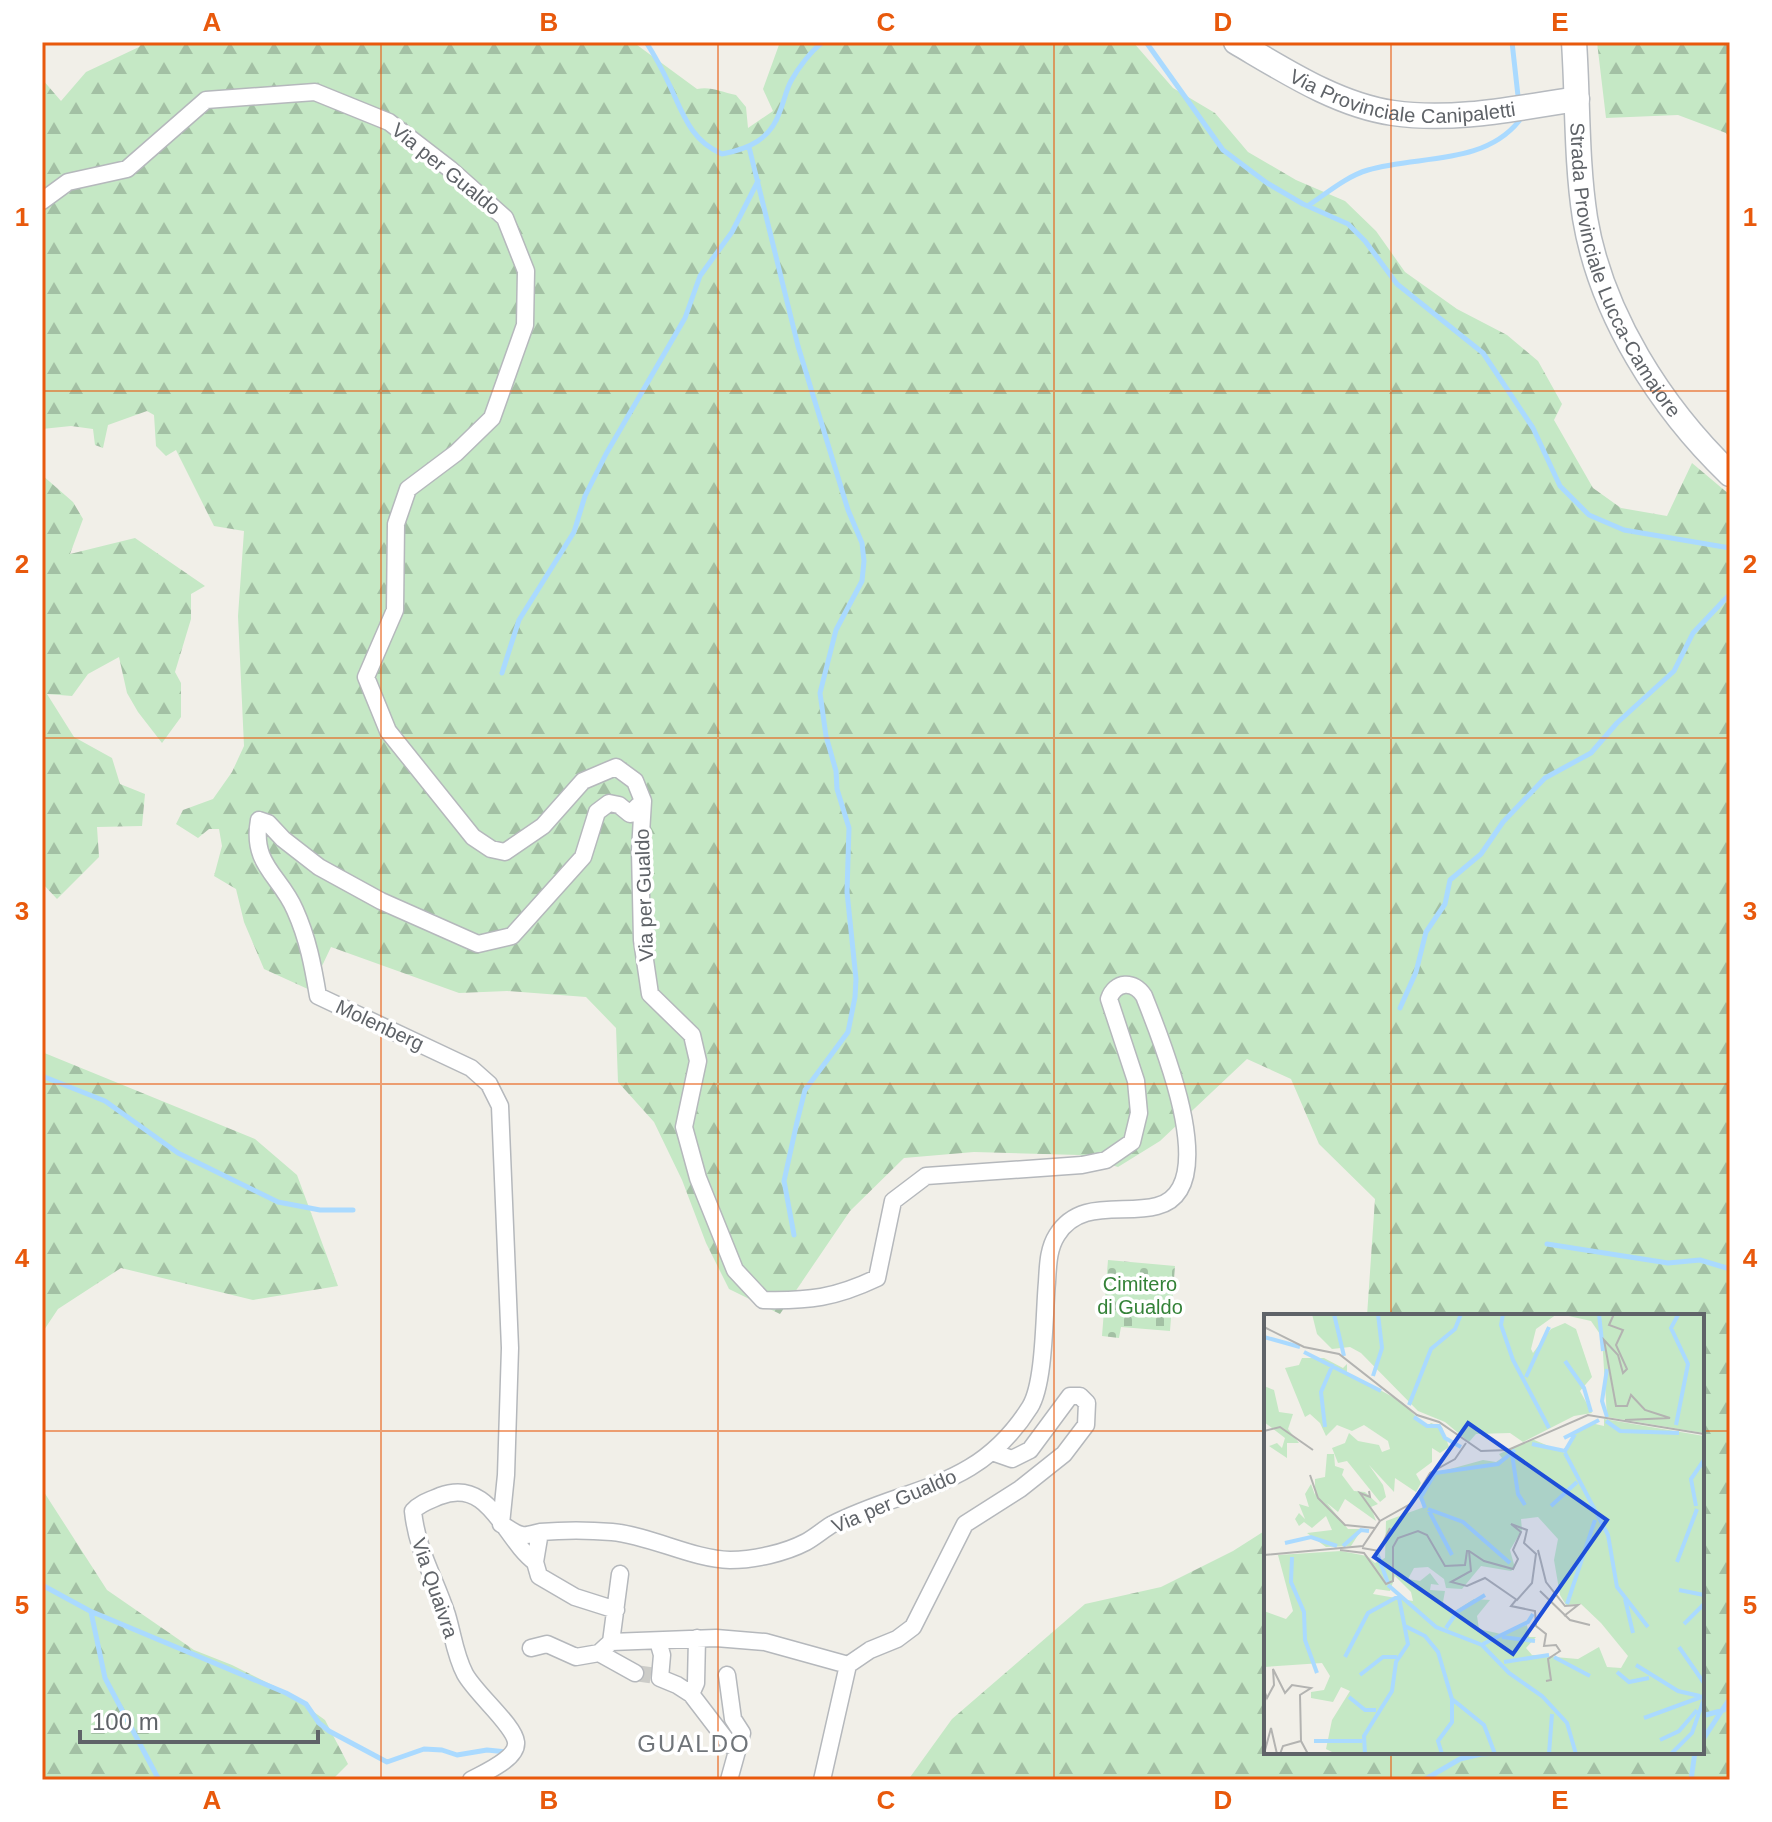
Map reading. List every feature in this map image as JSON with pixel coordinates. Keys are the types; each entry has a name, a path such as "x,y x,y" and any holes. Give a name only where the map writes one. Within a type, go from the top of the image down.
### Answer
{"main road":[{"name":"Via Provinciale Canipaletti","path":"1236,42 1277,66 1352,102 1394,113 1479,113 1577,99"},
{"name":"Strada Provinciale Lucca-Camaiore","path":"1574,42 1586,220 1604,284 1625,332 1656,386 1683,424 1730,474"}],"street":[{"name":"Via per Gualdo","path":"42,201 68,182 127,169 206,100 315,92 389,122 450,169 505,218 526,271 525,325 492,418 456,453 408,489 396,524 395,610 366,677 388,731 473,837 491,849 505,852 543,826 583,781 616,767 635,781 643,801 640,850 642,940 650,994 692,1035 698,1061 684,1127 698,1178 735,1270 763,1300 797,1300 845,1293 877,1278 893,1201 926,1176 1082,1165 1106,1160 1132,1142 1139,1113 1136,1081 1109,999 1114,988 1125,984 1136,986 1144,996 1177,1087 1186,1140 1183,1181 1170,1200 1158,1206 1102,1208 1078,1217 1058,1234 1049,1258 1036,1392 1030,1406 992,1452 956,1477 832,1525 804,1543 752,1558 721,1559 610,1532 522,1535 501,1524"},
{"name":"Molenberg","path":"501,1524 506,1475 510,1348 500,1106 489,1084 471,1068 318,996 310,947 294,906 261,860 257,832 259,820 268,823 319,867 381,901 478,944 512,936 583,857 597,812 609,803 619,805 630,814 643,801"},
{"path":"822,1780 848,1665 913,1627 965,1524 1020,1489 1064,1454 1086,1425 1087,1403 1080,1396 1070,1396 1030,1450 1012,1459 992,1452"},
{"name":"Via Quaivra","path":"471,1780 508,1757 514,1752 516,1743 506,1722 482,1699 466,1676 457,1656 446,1613 415,1533 413,1511 417,1506 445,1494 465,1491 487,1503 524,1554 535,1562 539,1576 575,1597 616,1610"},
{"path":"535,1562 540,1532"},
{"path":"605,1648 616,1610 620,1574"},
{"path":"531,1648 547,1644 576,1657 605,1648 697,1638 765,1642 848,1665"},
{"path":"691,1694 696,1683 697,1638"},
{"path":"658,1641 662,1655 658,1677 691,1694 722,1736 736,1748"},
{"path":"605,1648 635,1673"},
{"path":"727,1675 733,1719 742,1733 729,1780"}],"green space":[{"path":"143,42 633,42 697,89 736,95 746,107 748,128 773,111 763,89 780,42 1133,42 1173,88 1215,113 1248,152 1296,180 1345,201 1376,231 1405,272 1457,309 1507,335 1538,361 1562,404 1554,420 1593,488 1621,508 1667,516 1692,463 1730,495 1730,1780 908,1780 952,1719 1085,1604 1161,1587 1233,1551 1264,1531 1264,1754 1704,1754 1704,1314 1367,1314 1375,1199 1319,1144 1291,1079 1247,1059 1160,1141 1118,1167 1079,1155 974,1152 904,1158 850,1211 780,1314 729,1289 654,1122 618,1082 616,1028 586,997 507,991 459,993 331,947 322,966 300,903 268,857 262,834 267,831 477,948 514,939 587,858 600,814 647,801 642,777 617,759 579,775 538,820 503,844 494,842 478,831 394,728 374,677 402,612 403,525 414,494 498,422 533,270 455,164 316,85 203,93 123,162 42,192 42,79 61,101 86,72 139,47"},
{"path":"1597,42 1730,42 1730,141 1726,133 1678,115 1606,118"},
{"path":"314,97 386,126 501,221 521,272 521,324 488,415 453,449 404,487 390,609 361,677 412,771 506,857 586,785 615,772 632,784 637,800 629,807 608,798 579,854 509,932 478,940 322,863 286,836 251,830 254,863 288,909 303,949 310,990 264,969 244,922 236,889 214,876 222,846 219,829 209,829 198,838 176,824 183,810 213,799 232,772 244,746 238,616 244,531 214,526 176,450 166,456 156,446 154,415 147,411 108,425 103,448 95,445 93,429 71,426 42,429 42,207 70,187 129,173 208,104"},
{"path":"42,475 73,502 83,519 70,554 135,538 205,586 191,594 191,619 175,672 181,683 181,717 162,743 127,693 119,657 88,674 72,696 47,694 74,737 112,758 120,784 145,794 142,826 97,827 99,857 57,899 42,883"},
{"path":"42,1052 255,1139 297,1175 338,1286 253,1300 121,1268 58,1309 42,1333"},
{"name":"Cimitero di Gualdo","path":"1108,1260 1175,1266 1170,1331 1121,1327 1119,1338 1102,1336"},
{"path":"42,1489 107,1590 194,1650 286,1692 325,1720 348,1764 332,1780 42,1780"}],"waterway":[{"path":"646,42 689,126 703,142 722,154 750,146 765,136 776,121 794,76 823,42"},
{"path":"1146,42 1223,150 1267,183 1303,204 1348,224 1365,241 1397,284 1483,353 1533,428 1560,486 1589,515 1624,530 1730,548"},
{"path":"1512,42 1518,96"},
{"path":"1309,205 1360,173 1387,165 1448,157 1487,146 1519,121"},
{"path":"749,147 798,346 848,510 862,543 864,561 862,581 836,630 820,693 837,789 849,828 847,892 855,997 848,1032 805,1090 784,1181 794,1235"},
{"path":"502,673 519,620 574,532 585,496 606,454 685,318 700,276 732,232 758,181"},
{"path":"1400,1008 1416,972 1426,932 1445,904 1450,880 1481,854 1503,822 1545,778 1591,753 1617,723 1674,671 1693,633 1730,594"},
{"path":"42,1076 105,1101 178,1153 278,1202 320,1210 353,1210"},
{"path":"1547,1244 1668,1263 1700,1260 1730,1269"},
{"path":"42,1585 90,1611 286,1693 306,1704 319,1723 329,1731 387,1762 424,1749 457,1755 487,1750 507,1752"},
{"path":"91,1612 105,1678 159,1780"},
{"path":"1704,1738 1730,1698"},
{"path":"1704,1715 1724,1710"},
{"path":"1424,1780 1460,1759 1481,1754"},
{"path":"1691,1780 1695,1754"}],"tunnel":[{"path":"635,1673 656,1676"}],"district":[{"name":"GUALDO","path":"694,1744"}]}
